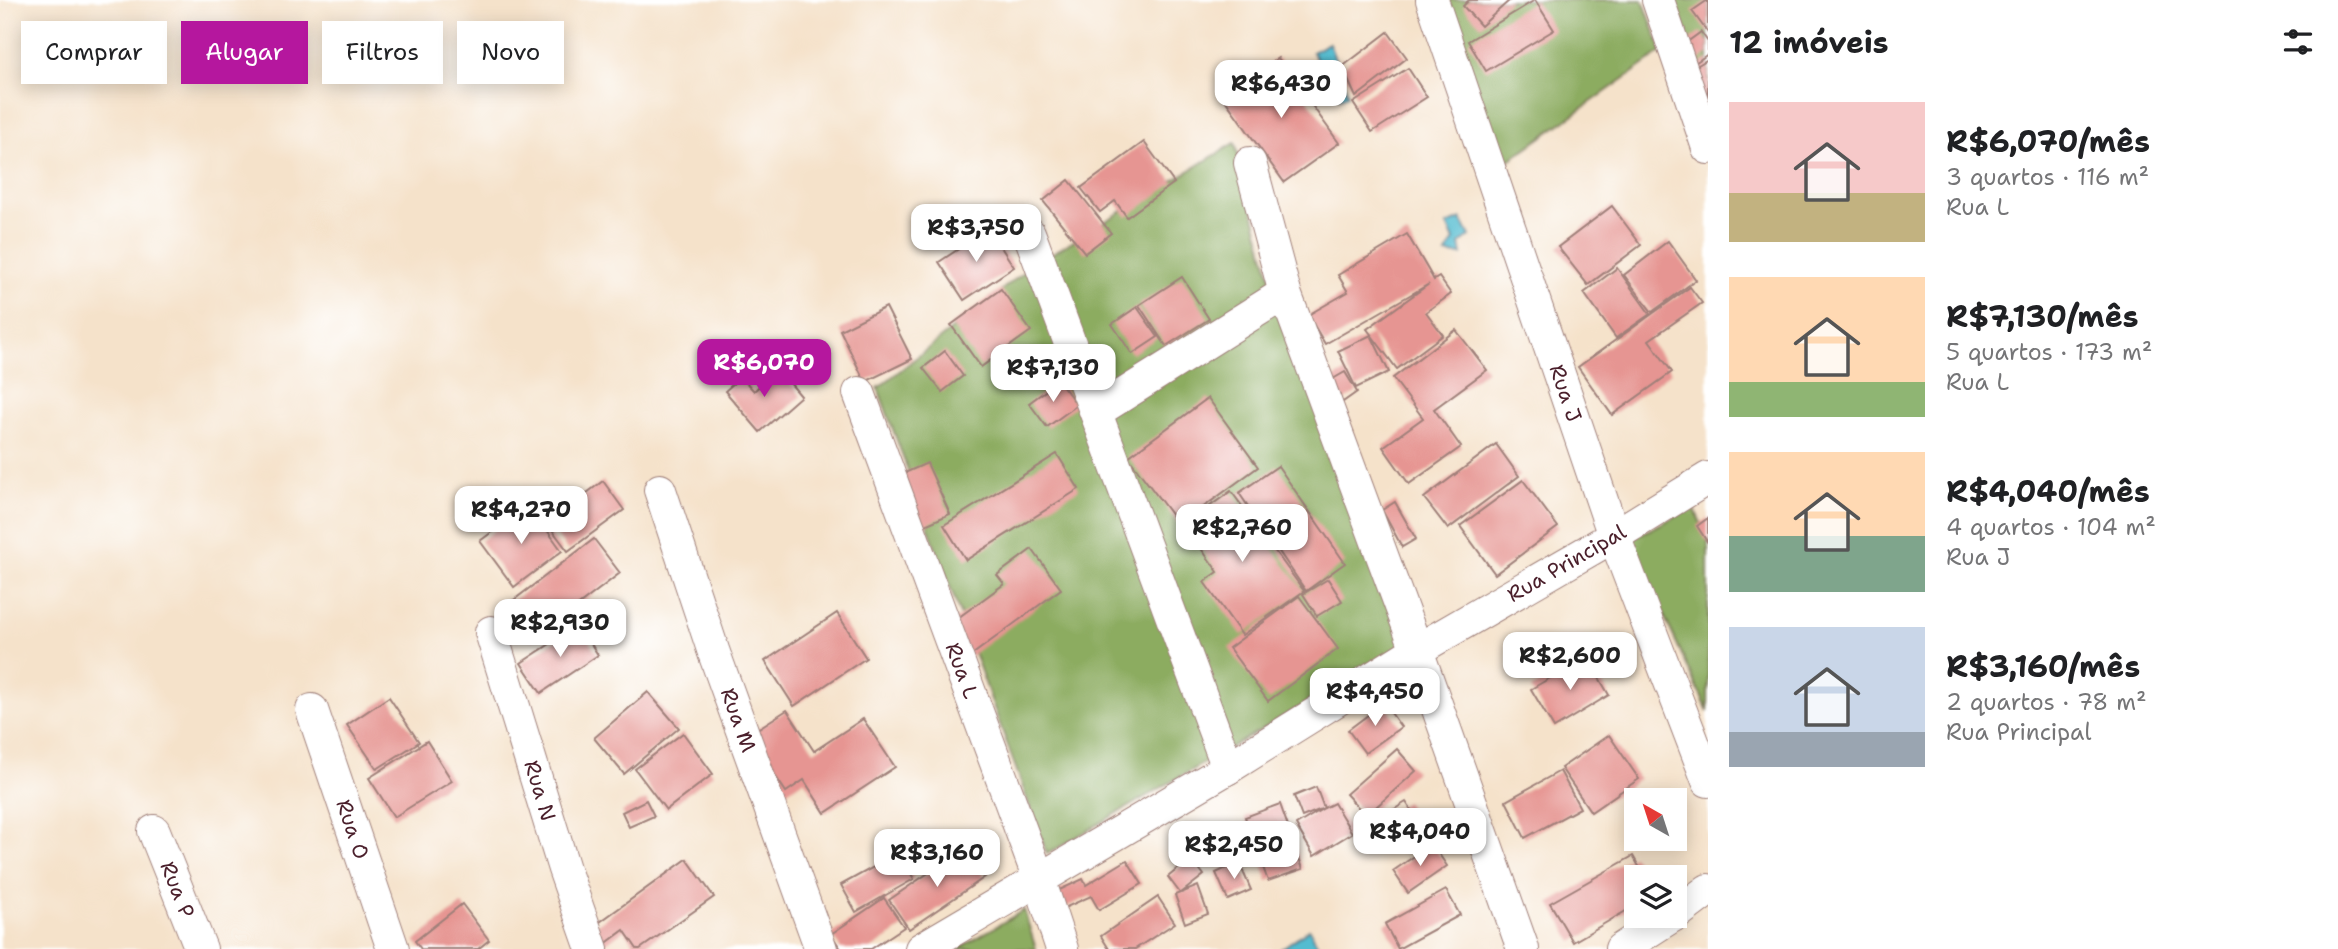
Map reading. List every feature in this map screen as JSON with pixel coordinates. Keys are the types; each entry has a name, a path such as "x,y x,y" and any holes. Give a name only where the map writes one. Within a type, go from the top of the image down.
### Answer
{"street":[{"name":"Rua J","path":"1432,0 1614,536 1708,781"},
{"path":"1658,0 1708,148"},
{"path":"1250,163 1285,293 1417,650 1522,946"},
{"path":"1029,233 1228,768"},
{"path":"1096,412 1285,293"},
{"name":"Rua L","path":"859,393 1039,879 1062,949"},
{"name":"Rua Principal","path":"921,949 1228,768 1417,650 1614,536 1708,478"},
{"name":"Rua M","path":"660,490 714,653 821,949"},
{"name":"Rua N","path":"491,632 564,869 592,949"},
{"name":"Rua O","path":"312,710 393,949"},
{"name":"Rua P","path":"154,831 201,949"},
{"path":"1687,905 1708,890"},
{"path":"1621,949 1654,928"}],"green space":[{"path":"1432,0 1643,0 1662,52 1498,168"},
{"path":"1668,0 1708,0 1708,125"},
{"path":"1235,143 1273,287 1405,646 1047,854 878,388 1033,265"},
{"path":"1694,507 1708,540 1708,711 1629,540"},
{"path":"1024,910 1036,949 958,949"}],"water":[{"path":"1329,43 1348,95 1339,98 1312,52"},
{"path":"1461,219 1470,236 1460,244 1462,255 1446,254 1454,240 1447,225"},
{"path":"1309,929 1320,949 1281,949"}],"building":[{"path":"1469,0 1510,0 1481,26 1463,6"},
{"path":"1535,0 1554,30 1486,71 1468,41"},
{"path":"1708,0 1708,33 1692,11"},
{"path":"1388,32 1407,58 1356,97 1342,67"},
{"path":"1701,32 1708,42 1708,54 1692,65 1679,48"},
{"path":"1278,58 1339,143 1284,182 1223,97"},
{"path":"1708,59 1708,111 1685,73"},
{"path":"1408,68 1427,97 1372,132 1353,103"},
{"path":"1144,142 1174,183 1127,217 1115,201 1100,212 1081,188"},
{"path":"1069,180 1111,233 1085,253 1043,201"},
{"path":"1612,206 1641,245 1588,285 1558,247"},
{"path":"989,229 1014,267 964,300 939,262"},
{"path":"1407,234 1434,280 1439,277 1451,294 1426,312 1443,335 1397,369 1367,329 1429,284 1325,344 1308,315 1348,292 1338,275"},
{"path":"1668,241 1696,280 1652,312 1624,275"},
{"path":"1617,268 1650,314 1616,338 1584,293"},
{"path":"1182,277 1209,319 1166,346 1139,305"},
{"path":"1690,287 1702,303 1649,340 1672,372 1612,415 1578,367"},
{"path":"1001,289 1031,331 981,367 951,325"},
{"path":"886,307 912,359 865,382 840,330"},
{"path":"1137,307 1158,337 1132,354 1112,324"},
{"path":"1456,330 1487,370 1434,409 1461,447 1409,484 1383,447 1423,418 1393,378"},
{"path":"1371,335 1389,372 1356,388 1338,351"},
{"path":"945,351 963,376 942,392 923,368"},
{"path":"778,369 801,396 760,432 725,391 741,377 754,391"},
{"path":"1345,372 1357,392 1340,404 1326,383"},
{"path":"1059,381 1077,405 1047,427 1029,403"},
{"path":"1208,398 1258,467 1179,525 1128,457"},
{"path":"1496,444 1519,476 1448,529 1424,498"},
{"path":"1057,454 1079,489 966,560 944,525"},
{"path":"927,463 950,514 923,526 900,475"},
{"path":"1278,466 1345,563 1306,591 1239,493"},
{"path":"1523,480 1558,527 1495,574 1460,526"},
{"path":"603,481 624,510 568,551 547,523"},
{"path":"1231,491 1304,591 1242,635 1204,582 1218,572 1184,525"},
{"path":"1395,502 1416,539 1402,547 1382,510"},
{"path":"529,505 562,551 514,587 480,541"},
{"path":"1708,518 1708,543 1697,526"},
{"path":"594,539 620,573 532,641 506,606"},
{"path":"1032,549 1061,589 969,657 947,626 1004,584 997,575"},
{"path":"1328,579 1342,601 1317,616 1303,594"},
{"path":"1299,596 1338,649 1268,701 1229,648"},
{"path":"837,613 866,658 794,706 765,661"},
{"path":"579,625 598,655 541,693 521,663"},
{"path":"1587,657 1609,695 1554,728 1531,689"},
{"path":"648,692 679,728 624,774 594,738"},
{"path":"389,697 419,742 377,769 347,725"},
{"path":"1384,703 1401,727 1365,753 1348,730"},
{"path":"787,710 814,751 863,719 895,767 825,813 804,780 786,792 748,735"},
{"path":"683,733 713,774 666,810 635,769"},
{"path":"1609,735 1639,779 1591,812 1561,768"},
{"path":"427,741 452,781 394,817 369,778"},
{"path":"1397,749 1416,771 1366,816 1346,794"},
{"path":"1560,771 1580,808 1525,838 1506,801"},
{"path":"1316,787 1324,808 1302,817 1294,796"},
{"path":"646,800 654,816 629,827 622,812"},
{"path":"1406,802 1421,825 1391,843 1377,820"},
{"path":"1334,803 1352,833 1314,856 1296,825"},
{"path":"1280,804 1303,869 1268,881 1245,817"},
{"path":"1237,835 1244,860 1215,867 1208,843"},
{"path":"1432,844 1447,866 1408,893 1393,871"},
{"path":"965,848 985,877 909,929 889,900"},
{"path":"899,853 914,879 856,912 841,885"},
{"path":"1633,856 1638,865 1624,865 1624,912 1573,942 1550,903"},
{"path":"1191,858 1204,875 1181,893 1198,886 1208,914 1185,923 1175,895 1180,893 1168,877"},
{"path":"687,859 714,897 640,949 637,949 624,930 605,944 593,927"},
{"path":"1127,860 1142,884 1099,910 1091,896 1062,909 1055,892 1083,879 1086,885"},
{"path":"1239,862 1251,890 1228,900 1216,873"},
{"path":"1446,890 1460,915 1398,949 1385,924"},
{"path":"1158,897 1175,923 1135,949 1109,949 1101,936"},
{"path":"884,898 904,927 871,949 841,949 831,934"},
{"path":"462,904 489,940 478,949 421,949 415,941"}]}
